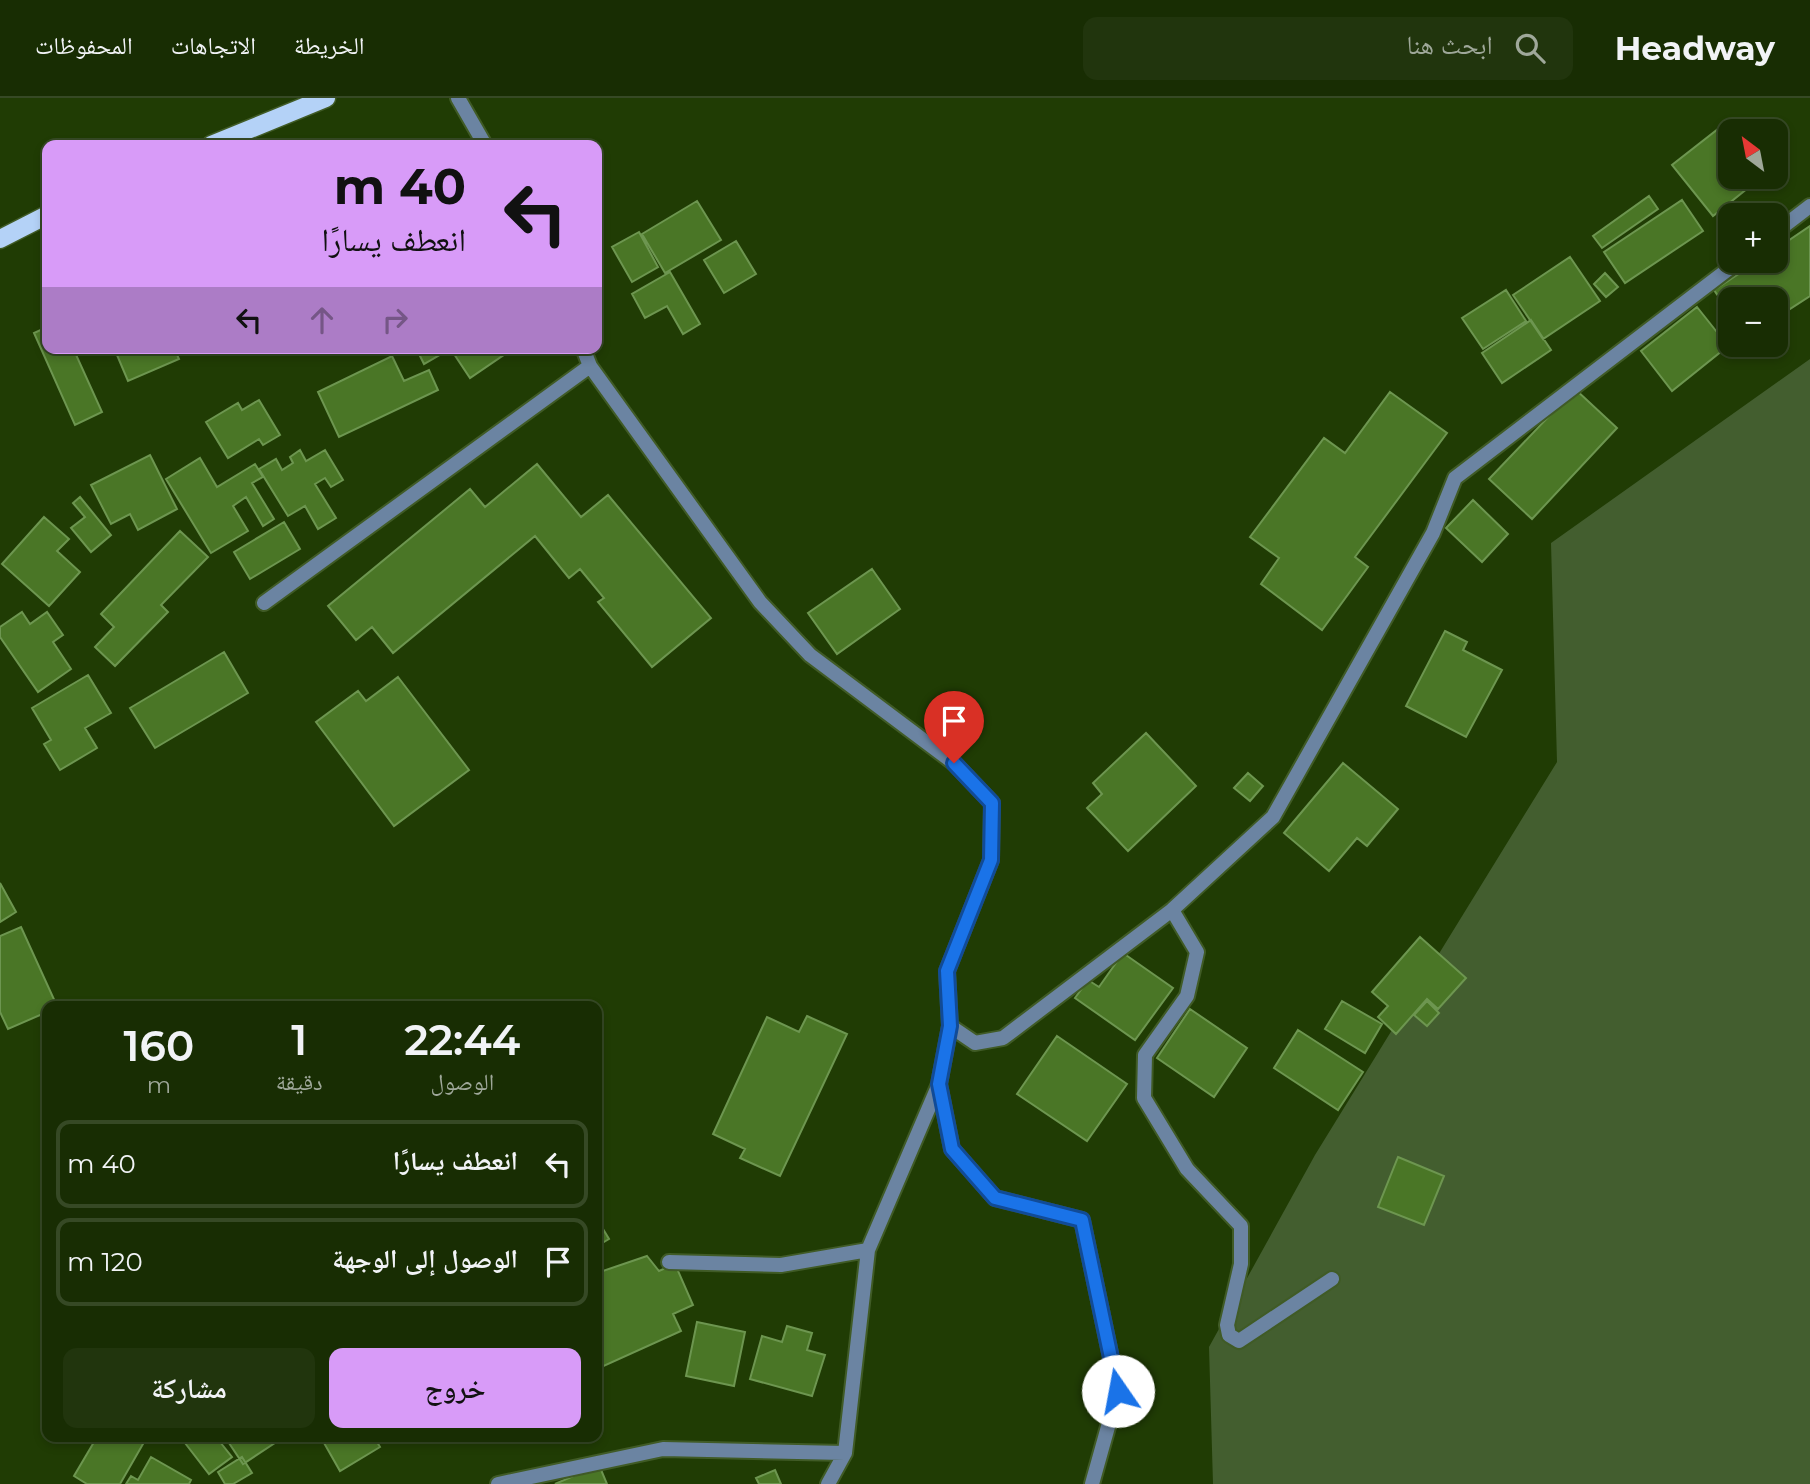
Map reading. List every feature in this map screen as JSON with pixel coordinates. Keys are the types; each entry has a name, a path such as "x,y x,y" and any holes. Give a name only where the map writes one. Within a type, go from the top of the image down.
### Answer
{"main road":[{"path":"223,140 326,98"},
{"path":"0,239 42,218"}],"street":[{"path":"458,98 482,140"},
{"path":"1788,223 1810,206"},
{"path":"950,1026 975,1043 1003,1038 1172,910 1273,817 1433,533 1455,478 1723,273"},
{"path":"585,354 590,366 760,602 810,655 954,763 992,803 991,860 947,971 950,1026 939,1084 868,1250 845,1453 828,1484"},
{"path":"264,603 590,366"},
{"path":"1172,910 1197,952 1187,996 1145,1055 1144,1098 1187,1169 1241,1226 1241,1264 1227,1325 1230,1335 1239,1342 1332,1279"},
{"path":"939,1084 952,1149 995,1198 1082,1220 1118,1391 1093,1484"},
{"path":"669,1262 781,1265 868,1250"},
{"path":"498,1484 663,1449 845,1453"}],"green space":[{"path":"1810,359 1810,1484 1213,1484 1209,1347 1315,1155 1557,762 1551,543"}],"building":[{"path":"1718,129 1718,189 1747,189 1729,203 1718,203 1718,212 1713,216 1672,165"},
{"path":"1649,196 1658,209 1602,248 1593,236"},
{"path":"1682,200 1703,231 1625,283 1604,252"},
{"path":"697,201 721,240 665,273 642,234"},
{"path":"1810,226 1810,296 1788,310 1788,287 1719,287 1740,273 1788,273 1788,241"},
{"path":"639,232 658,267 632,282 612,247"},
{"path":"736,241 756,274 724,293 704,260"},
{"path":"1570,257 1600,301 1543,339 1513,295"},
{"path":"670,272 700,324 683,334 667,306 645,318 632,294"},
{"path":"1605,273 1618,287 1606,297 1594,284"},
{"path":"1506,290 1526,321 1483,349 1462,318"},
{"path":"1697,307 1718,333 1718,354 1672,391 1641,351"},
{"path":"1531,320 1551,350 1502,383 1482,353"},
{"path":"42,329 42,351 34,333"},
{"path":"43,354 76,354 102,412 75,425"},
{"path":"117,354 177,354 179,359 128,381"},
{"path":"419,354 441,354 424,364"},
{"path":"454,354 505,354 470,378"},
{"path":"392,356 404,381 429,370 438,390 339,437 318,392"},
{"path":"1575,389 1617,428 1532,519 1489,479"},
{"path":"1390,392 1447,433 1355,557 1368,567 1322,630 1261,584 1279,558 1250,537 1324,438 1345,453"},
{"path":"259,400 280,435 263,445 259,439 228,458 206,422 238,403 242,410"},
{"path":"300,450 306,461 325,450 343,480 331,487 325,478 315,484 336,518 318,529 305,506 288,516 259,469 276,459 282,470 293,463 290,457"},
{"path":"150,455 177,509 138,530 130,514 111,524 91,485"},
{"path":"200,458 217,487 255,464 263,477 252,483 274,519 263,526 246,497 233,506 248,531 211,553 166,479"},
{"path":"537,464 581,517 608,495 711,618 652,667 598,602 604,598 580,569 569,578 535,536 393,653 372,627 356,640 328,606 470,489 485,507"},
{"path":"80,497 111,535 91,552 71,528 85,517 73,503"},
{"path":"1473,500 1508,534 1482,562 1446,528"},
{"path":"44,517 69,539 57,551 80,572 49,606 2,564"},
{"path":"284,522 300,549 250,579 234,552"},
{"path":"180,531 208,557 161,605 168,612 115,666 95,647 114,627 101,614"},
{"path":"872,569 900,609 837,654 808,613"},
{"path":"22,612 30,624 47,612 63,635 53,642 71,669 38,692 0,637 0,627"},
{"path":"1445,631 1467,642 1463,650 1502,670 1466,737 1406,706"},
{"path":"224,652 248,693 155,748 130,708"},
{"path":"88,675 111,713 85,728 97,748 60,770 44,744 51,740 32,708"},
{"path":"398,677 469,770 394,826 316,722 358,691 366,701"},
{"path":"1146,733 1196,786 1128,851 1087,808 1102,794 1093,783"},
{"path":"1343,763 1398,809 1367,846 1357,838 1329,871 1284,833"},
{"path":"1248,773 1263,786 1250,801 1234,788"},
{"path":"0,883 16,912 0,922"},
{"path":"21,927 55,1001 42,1001 42,1014 8,1029 0,1012 0,936"},
{"path":"1420,937 1466,978 1438,1009 1427,999 1396,1034 1378,1017 1388,1006 1372,992"},
{"path":"1123,953 1173,988 1135,1040 1075,998 1088,980 1099,987"},
{"path":"1342,1001 1382,1024 1365,1053 1325,1029"},
{"path":"1427,1001 1439,1013 1427,1026 1414,1015"},
{"path":"1190,1009 1247,1048 1214,1097 1157,1058"},
{"path":"807,1016 847,1034 780,1176 740,1158 745,1149 713,1134 767,1017 799,1032"},
{"path":"1298,1030 1363,1072 1338,1110 1274,1068"},
{"path":"1057,1036 1127,1084 1087,1141 1017,1094"},
{"path":"1398,1157 1444,1176 1424,1225 1378,1207"},
{"path":"602,1227 609,1239 602,1243"},
{"path":"647,1256 659,1271 675,1264 693,1305 673,1314 681,1331 602,1367 602,1271"},
{"path":"697,1322 745,1332 734,1386 686,1376"},
{"path":"787,1326 812,1333 807,1350 825,1355 812,1396 750,1379 762,1336 782,1342"},
{"path":"94,1442 144,1442 120,1484 87,1484 74,1476"},
{"path":"220,1442 232,1457 209,1474 185,1443"},
{"path":"228,1442 276,1442 243,1464"},
{"path":"377,1442 380,1447 340,1471 324,1443"},
{"path":"151,1457 191,1480 189,1484 126,1484 131,1476 138,1480"},
{"path":"242,1457 252,1473 233,1484 225,1484 218,1472"},
{"path":"599,1465 607,1484 555,1484"},
{"path":"775,1470 781,1484 759,1484 756,1478"}],"route":[{"path":"954,763 992,803 991,860 947,971 950,1026 939,1084 952,1149 995,1198 1082,1220 1118,1391"}]}
